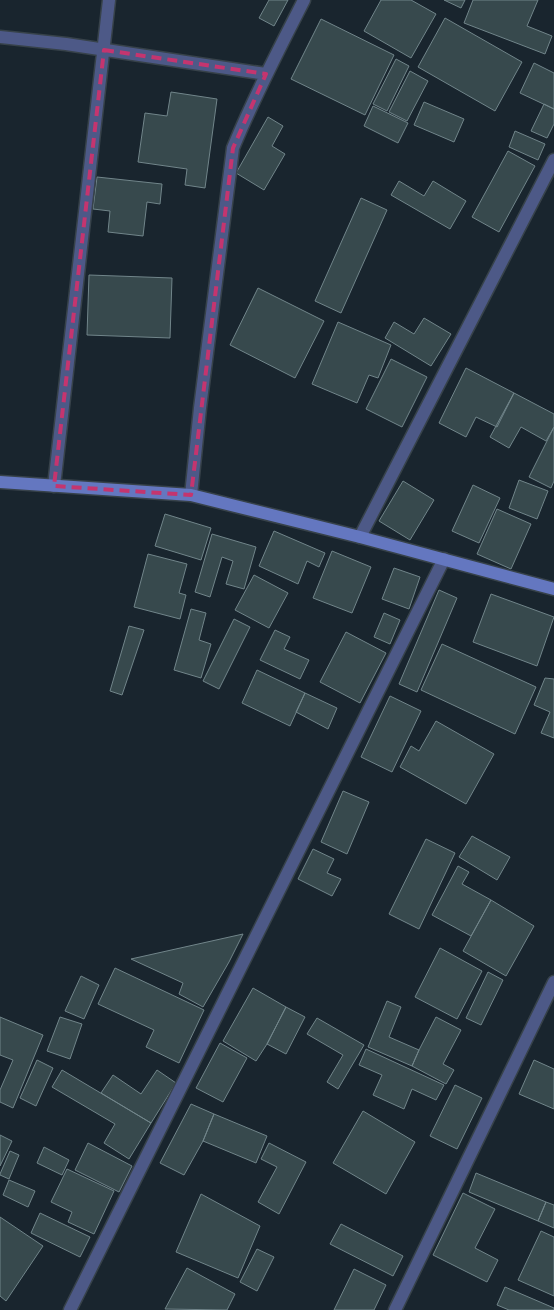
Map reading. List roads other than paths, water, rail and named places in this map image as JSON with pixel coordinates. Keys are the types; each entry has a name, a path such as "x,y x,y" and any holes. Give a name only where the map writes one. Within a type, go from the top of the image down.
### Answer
{"street":[{"path":"54,486 109,0"},
{"path":"192,495 201,398 233,148 266,74 304,0"},
{"path":"0,37 66,44 266,74"},
{"path":"360,536 554,160"},
{"path":"0,482 192,495 360,536 554,589"},
{"path":"70,1310 444,559"},
{"path":"395,1310 554,982"}]}
